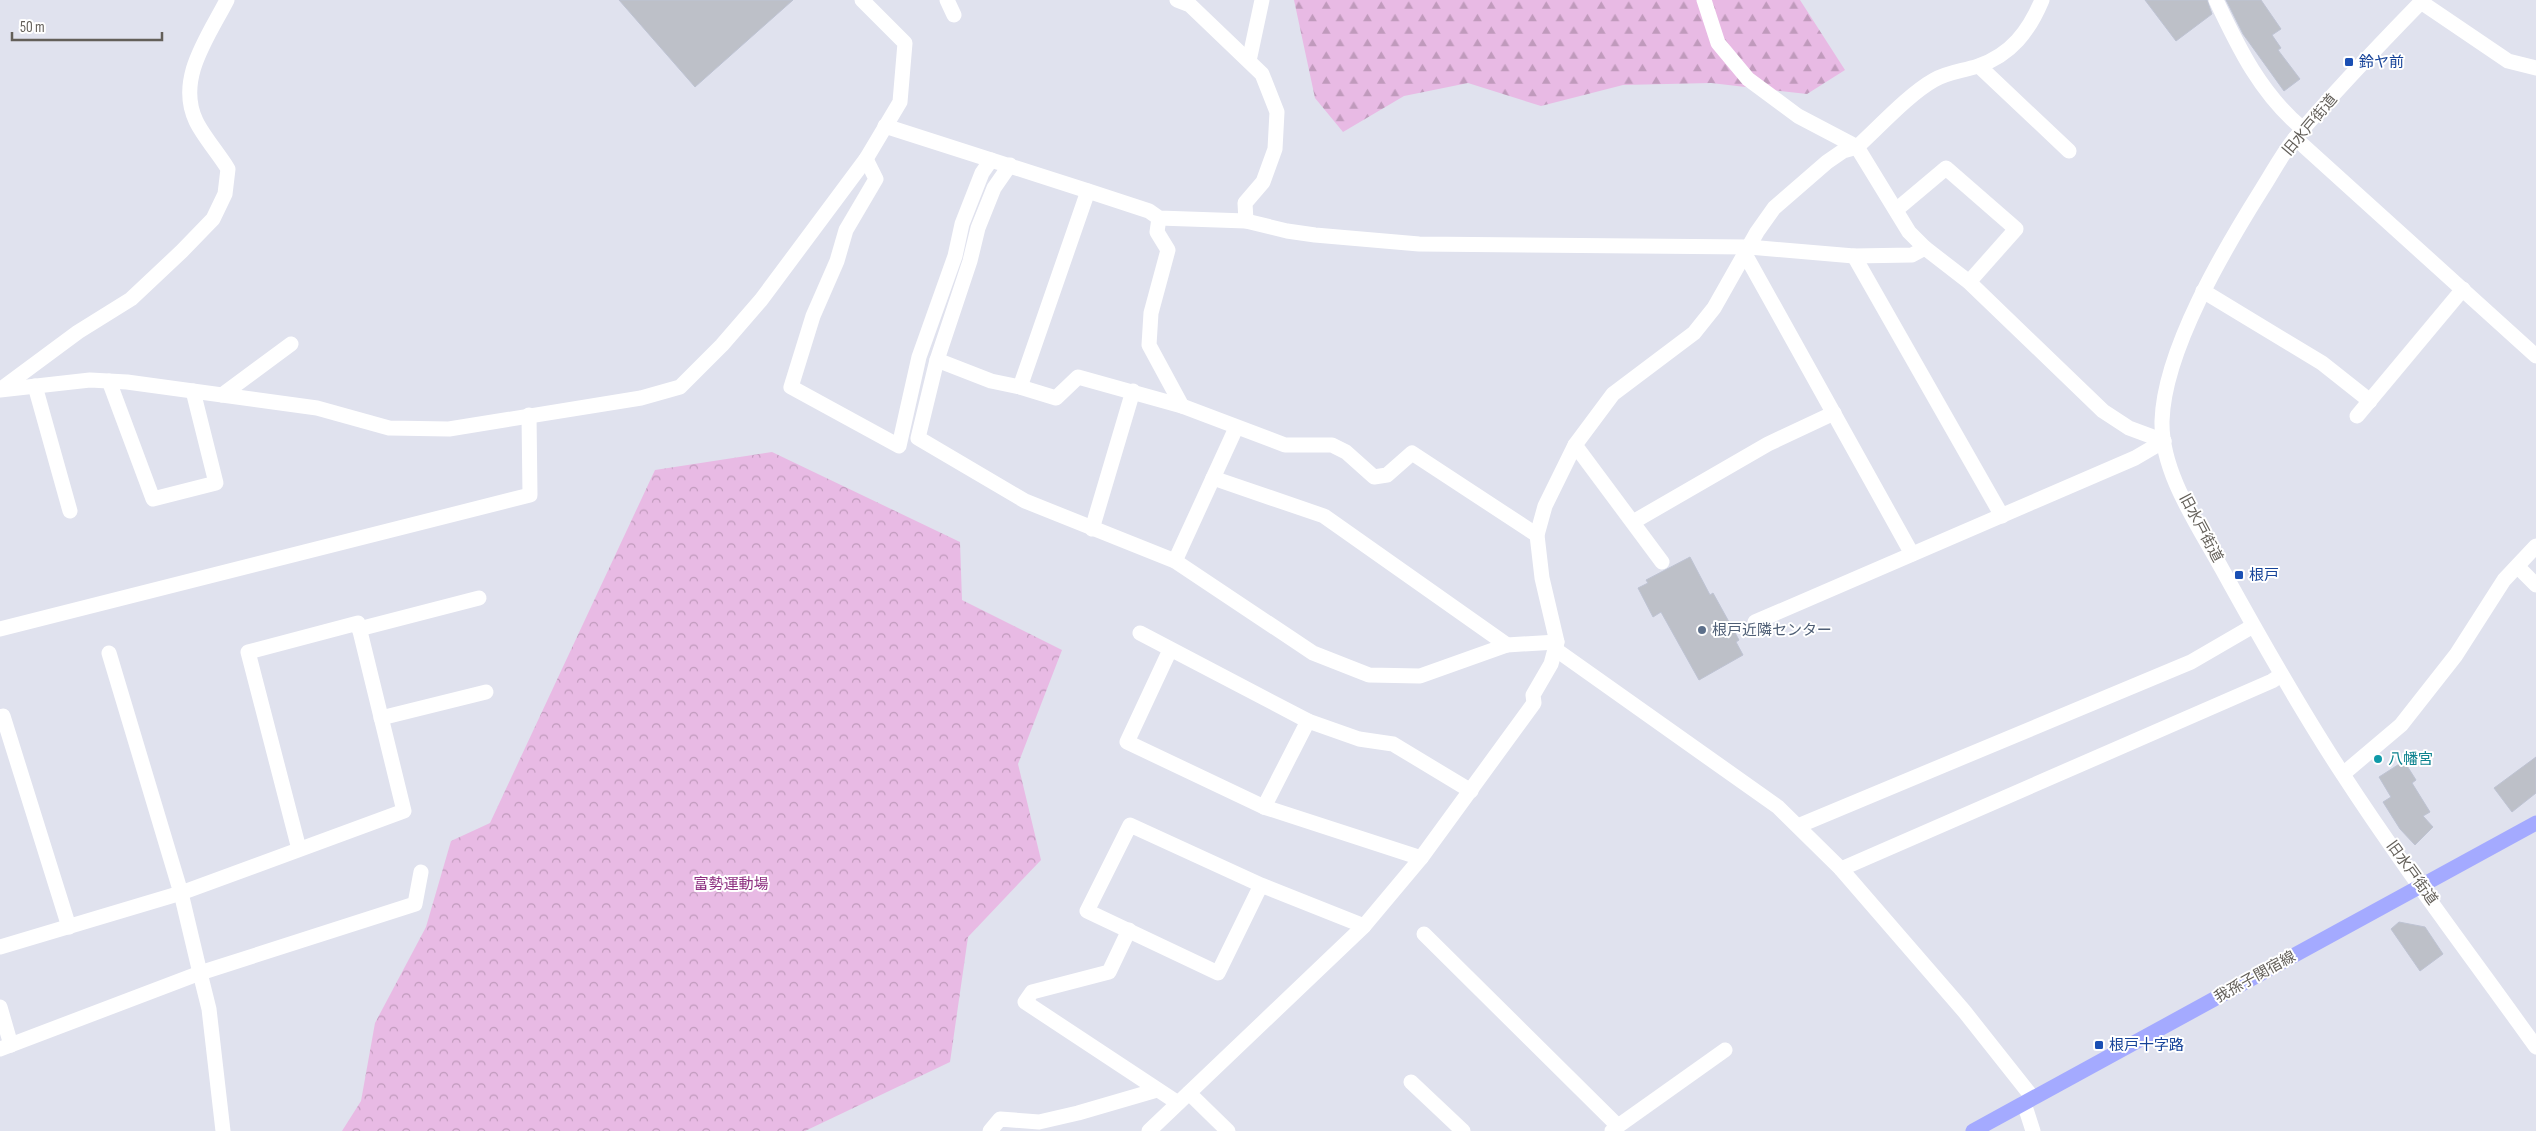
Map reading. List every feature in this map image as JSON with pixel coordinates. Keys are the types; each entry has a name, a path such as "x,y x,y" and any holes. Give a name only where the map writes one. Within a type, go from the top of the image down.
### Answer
{"main road":[{"name":"我孫子関宿線","path":"1973,1131 2536,823"}],"street":[{"path":"0,390 78,332 131,300 213,219 225,194 228,169 196,122 190,105 190,82 195,60 227,0"},
{"path":"0,390 90,380 110,381 317,408 389,428 448,429 641,398 680,387 722,345 761,300 866,159 900,102 905,43 877,6 862,0"},
{"path":"947,0 954,15"},
{"path":"1249,61 1262,0"},
{"path":"1704,0 1718,43 1748,79 1798,116 1857,147 1909,232 1925,248 1969,282 2103,411 2129,428 2164,441"},
{"path":"1149,1131 1364,926 1421,858 1472,791 1534,703 1533,695 1551,664 1556,645 1542,578 1537,535 1545,506 1575,445 1612,394 1694,332 1714,308 1757,232 1774,208 1795,188 1835,156 1857,147 1934,80 1979,66 1998,57 2013,46 2028,29 2042,0"},
{"path":"2216,0 2237,47 2251,71 2299,134 2536,356"},
{"path":"1183,1 1262,74 1277,112 1275,149 1263,182 1245,203 1246,221"},
{"path":"2422,1 2508,61 2536,68"},
{"name":"旧水戸街道","path":"2422,1 2299,134 2239,225 2203,291 2172,370 2166,392 2162,424 2164,441 2180,488 2253,626 2282,675 2343,774 2536,1047"},
{"path":"1979,66 2069,151"},
{"path":"885,126 1149,211 1159,218 1246,221 1286,231 1314,235 1419,244 1747,251 1854,256 1912,255 1925,248"},
{"path":"866,159 876,179 846,230 837,261 813,316 791,387 899,446 919,357 955,256 962,224 982,173 991,160"},
{"path":"1010,165 994,188 978,228 970,261 936,360 918,438 1025,501 1174,561 1313,653 1369,675 1420,676 1507,646 1556,645 1778,807 1841,869 1964,1011 2028,1100 2033,1131"},
{"path":"1896,210 1946,168 2016,229 1969,282"},
{"path":"1020,387 1088,191"},
{"path":"1159,218 1157,232 1168,250 1151,313 1149,345 1182,406"},
{"path":"1747,251 1912,554"},
{"path":"1854,256 2002,516"},
{"path":"2358,416 2463,289"},
{"path":"2203,291 2322,363 2370,401"},
{"path":"222,396 291,344"},
{"path":"936,360 991,381 1020,387 1056,398 1078,377 1133,391 1182,406 1285,445 1332,445 1346,452 1374,476 1387,476 1412,453 1537,535"},
{"path":"110,381 153,499 216,482 193,391"},
{"path":"34,386 70,511"},
{"path":"1092,529 1133,391"},
{"path":"1633,522 1768,444 1834,413"},
{"path":"0,629 530,495 530,415"},
{"path":"1174,561 1236,428"},
{"path":"1755,622 2135,458 2164,441"},
{"path":"1575,445 1662,562"},
{"path":"1213,478 1324,516 1507,646"},
{"path":"2343,774 2401,725 2456,655 2504,580 2536,546"},
{"path":"2518,567 2536,585"},
{"path":"359,629 479,598"},
{"path":"0,948 181,893 404,810 358,623 248,652 299,849"},
{"path":"1798,826 2191,662 2253,626"},
{"path":"1140,634 1308,721 1359,739 1393,744 1472,791"},
{"path":"1170,650 1127,742 1264,807 1421,858"},
{"path":"109,653 181,893 209,1009 223,1131"},
{"path":"1841,869 2254,689 2282,675"},
{"path":"381,718 486,692"},
{"path":"0,717 3,716 69,927"},
{"path":"1264,807 1308,721"},
{"path":"1261,885 1218,974 1087,911 1130,825 1261,885 1364,926"},
{"path":"0,1007 5,1047 200,973 415,904 421,872"},
{"path":"1129,930 1109,972 1032,992 1025,1002 1157,1090 1184,1098 1228,1131"},
{"path":"1424,934 1615,1128 1725,1050"},
{"path":"1411,1082 1463,1131"},
{"path":"990,1131 1000,1119 1040,1122 1157,1090"}],"green space":[{"path":"1294,0 1800,0 1845,70 1807,94 1711,83 1623,85 1541,106 1468,83 1404,96 1343,132 1315,98"},
{"name":"富勢運動場","path":"772,452 960,542 962,600 1062,650 1018,764 1041,860 968,937 950,1062 805,1131 342,1131 361,1101 375,1023 426,927 451,841 490,823 655,470"}],"building":[{"path":"619,0 793,0 695,87"},
{"path":"2145,0 2207,0 2212,14 2176,41"},
{"path":"2226,0 2261,0 2281,29 2272,35 2281,48 2278,50 2300,79 2284,91 2243,34"},
{"path":"1690,557 1710,595 1713,593 1739,640 1736,642 1743,655 1699,680 1661,612 1653,617 1638,588 1648,583 1646,580"},
{"path":"2536,757 2536,793 2512,812 2494,788"},
{"path":"2404,761 2416,780 2412,783 2430,812 2423,816 2433,827 2415,845 2400,829 2383,802 2391,797 2379,777"},
{"path":"2399,922 2425,927 2443,954 2420,971 2391,929"}],"place":[{"name":"鈴ヤ前","path":"2349,62"},
{"name":"根戸","path":"2239,575"},
{"name":"根戸近隣センター","path":"1702,630"},
{"name":"八幡宮","path":"2378,759"},
{"name":"根戸十字路","path":"2099,1045"}]}
